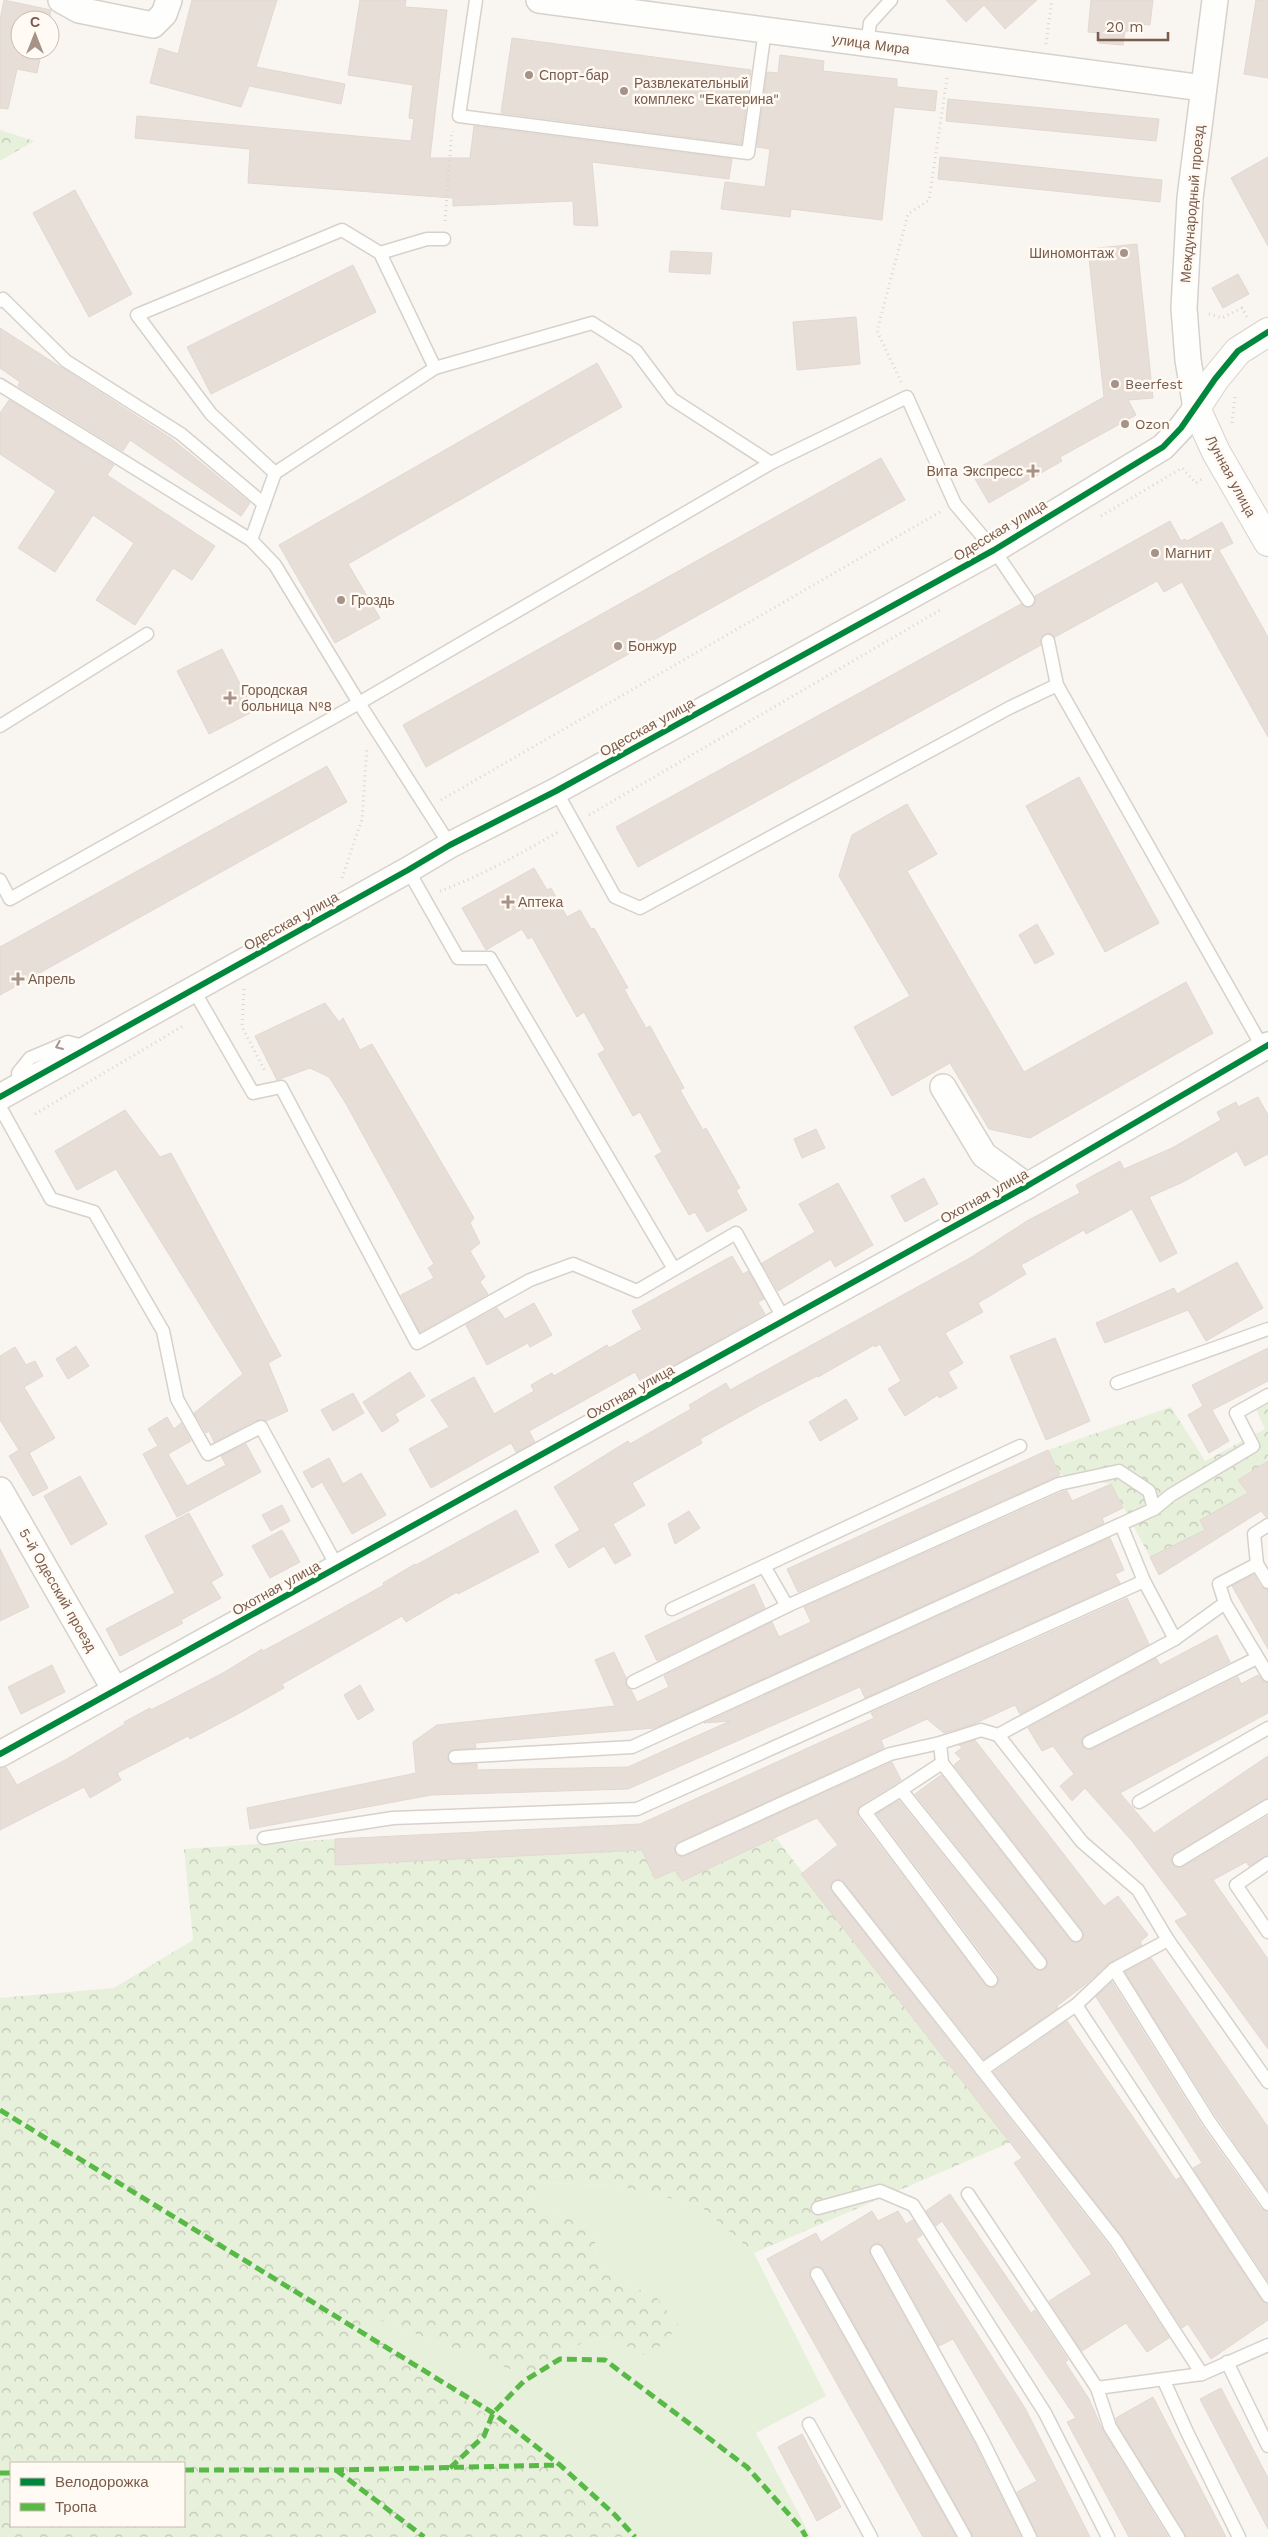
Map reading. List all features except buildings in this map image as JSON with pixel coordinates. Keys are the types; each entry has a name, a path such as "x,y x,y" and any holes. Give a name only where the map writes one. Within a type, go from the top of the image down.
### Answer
{"street":[{"path":"61,0 79,10 153,25 164,14 169,0"},
{"name":"улица Мира","path":"539,0 653,7 765,30 1203,88"},
{"name":"Международный проезд","path":"1196,408 1188,360 1184,308 1190,198 1215,0"},
{"name":"Одесская улица","path":"10,1092 450,845 556,791 994,550 1163,446 1181,428 1215,379 1238,351 1263,335"},
{"name":"Лунная улица","path":"1196,408 1216,452 1268,542"},
{"name":"Охотная улица","path":"0,1754 1027,1186 1266,1046"},
{"path":"943,1087 984,1155 1027,1186"},
{"name":"5-й Одесский проезд","path":"0,1490 115,1690"}],"lane":[{"path":"476,0 460,116 748,153 765,30"},
{"path":"867,44 870,23 891,0"},
{"path":"275,473 211,414 137,315 342,230 380,253 435,368"},
{"path":"380,253 427,239 444,239"},
{"path":"0,302 3,299 66,361 180,434 264,504"},
{"path":"251,540 275,473 435,368 592,323 636,350 672,398 772,462"},
{"path":"0,385 251,540 275,565 359,703 450,845"},
{"path":"0,880 10,899 359,703 772,462 907,397 955,504 994,550 1028,600"},
{"path":"0,726 147,634"},
{"path":"1048,641 1056,685 1266,1046"},
{"path":"556,791 615,897 640,908 1009,708 1056,685"},
{"path":"408,870 458,958 490,958 674,1269"},
{"path":"193,989 253,1093 281,1087 417,1344 530,1280 572,1264 636,1291 736,1233 785,1321"},
{"path":"0,1107 51,1199 94,1212 163,1331 177,1399 208,1454 261,1427 338,1568"},
{"path":"1117,1382 1268,1329"},
{"path":"455,1757 632,1747 1154,1509 1171,1494 1252,1446 1236,1413 1268,1395"},
{"path":"672,1609 1020,1446"},
{"path":"633,1682 787,1606 1059,1484 1119,1471 1149,1491 1154,1509"},
{"path":"1122,1525 1144,1581 1175,1639"},
{"path":"1268,1525 1254,1534 1257,1564 1268,1582"},
{"path":"1257,1564 1219,1584 1225,1603 1268,1675"},
{"path":"764,1566 787,1606"},
{"path":"264,1838 393,1818 636,1809 1144,1581"},
{"path":"998,1735 1175,1639 1225,1603"},
{"path":"1089,1742 1257,1658"},
{"path":"1139,1802 1268,1728"},
{"path":"682,1849 890,1754 940,1743 981,1730 998,1735 1082,1842 1138,1890 1168,1940 1268,2082"},
{"path":"940,1743 942,1763 1076,1935"},
{"path":"942,1763 865,1812 991,1980"},
{"path":"901,1790 1040,1962"},
{"path":"1179,1860 1268,1806"},
{"path":"1268,1864 1236,1885 1268,1932"},
{"path":"838,1887 1116,2241 1202,2374"},
{"path":"982,2070 1076,2006 1114,1969 1168,1940"},
{"path":"1114,1969 1210,2121 1268,2204"},
{"path":"1076,2006 1268,2296"},
{"path":"818,2208 880,2191 913,2205 1045,2412 1108,2537"},
{"path":"968,2194 1097,2388 1110,2427 1178,2537"},
{"path":"877,2251 982,2440 1030,2537"},
{"path":"817,2274 966,2537"},
{"path":"1097,2388 1202,2374 1268,2345"},
{"path":"1228,2362 1268,2446"},
{"path":"1164,2380 1187,2432 1239,2537"},
{"path":"809,2424 871,2537"}],"path":[{"path":"907,397 876,331 908,214 929,200 950,55"},
{"path":"444,239 450,134"},
{"path":"1204,312 1222,318 1242,308 1263,335"},
{"path":"426,808 955,504"},
{"path":"350,877 341,881 362,818 368,717"},
{"path":"244,989 242,1027 275,1089"}],"green space":[{"path":"0,130 34,141 0,161"},
{"path":"1268,1400 1268,1461 1238,1480 1248,1493 1200,1520 1205,1530 1150,1557 1111,1484 1059,1474 1048,1450 1171,1407 1205,1461 1265,1429 1255,1407"},
{"path":"776,1838 1011,2142 754,2253 699,2205 615,2185 540,2183 527,2204 594,2228 596,2259 623,2285 654,2294 678,2325 664,2344 643,2355 608,2336 582,2343 536,2370 513,2370 371,2317 360,2327 539,2451 623,2537 0,2537 0,1998 114,1988 193,1940 184,1849 335,1839 336,1865 642,1850 655,1879 675,1870 682,1881"},
{"path":"540,2183 615,2185 699,2205 754,2253 826,2396 756,2433 811,2537 623,2537 539,2451 360,2327 371,2317 513,2370 536,2370 582,2343 609,2336 654,2294 623,2285 596,2259 594,2228 527,2204"}],"marked path":[{"path":"0,2110 493,2413 560,2465 615,2515 635,2537"},
{"path":"450,2468 484,2436 493,2413 524,2381 560,2359 605,2360 747,2467 801,2528 806,2537"},
{"path":"185,2470 336,2470 560,2465"},
{"path":"336,2470 424,2537"},
{"path":"0,2473 10,2473"}],"cycle path":[{"path":"0,1097 450,845 556,791 994,550 1163,447 1181,428 1215,379 1238,351 1268,332"},
{"path":"0,1754 1027,1186 1268,1045"}],"place":[{"name":"Спорт-бар","path":"529,75"},
{"name":"Развлекательный комплекс \"Екатерина\"","path":"624,91"},
{"name":"Шиномонтаж","path":"1124,253"},
{"name":"Beerfest","path":"1115,384"},
{"name":"Ozon","path":"1125,424"},
{"name":"Вита Экспресс","path":"1033,471"},
{"name":"Магнит","path":"1155,553"},
{"name":"Гроздь","path":"341,600"},
{"name":"Бонжур","path":"618,646"},
{"name":"Городская больница №8","path":"230,698"},
{"name":"Аптека","path":"508,902"},
{"name":"Апрель","path":"18,979"}]}
